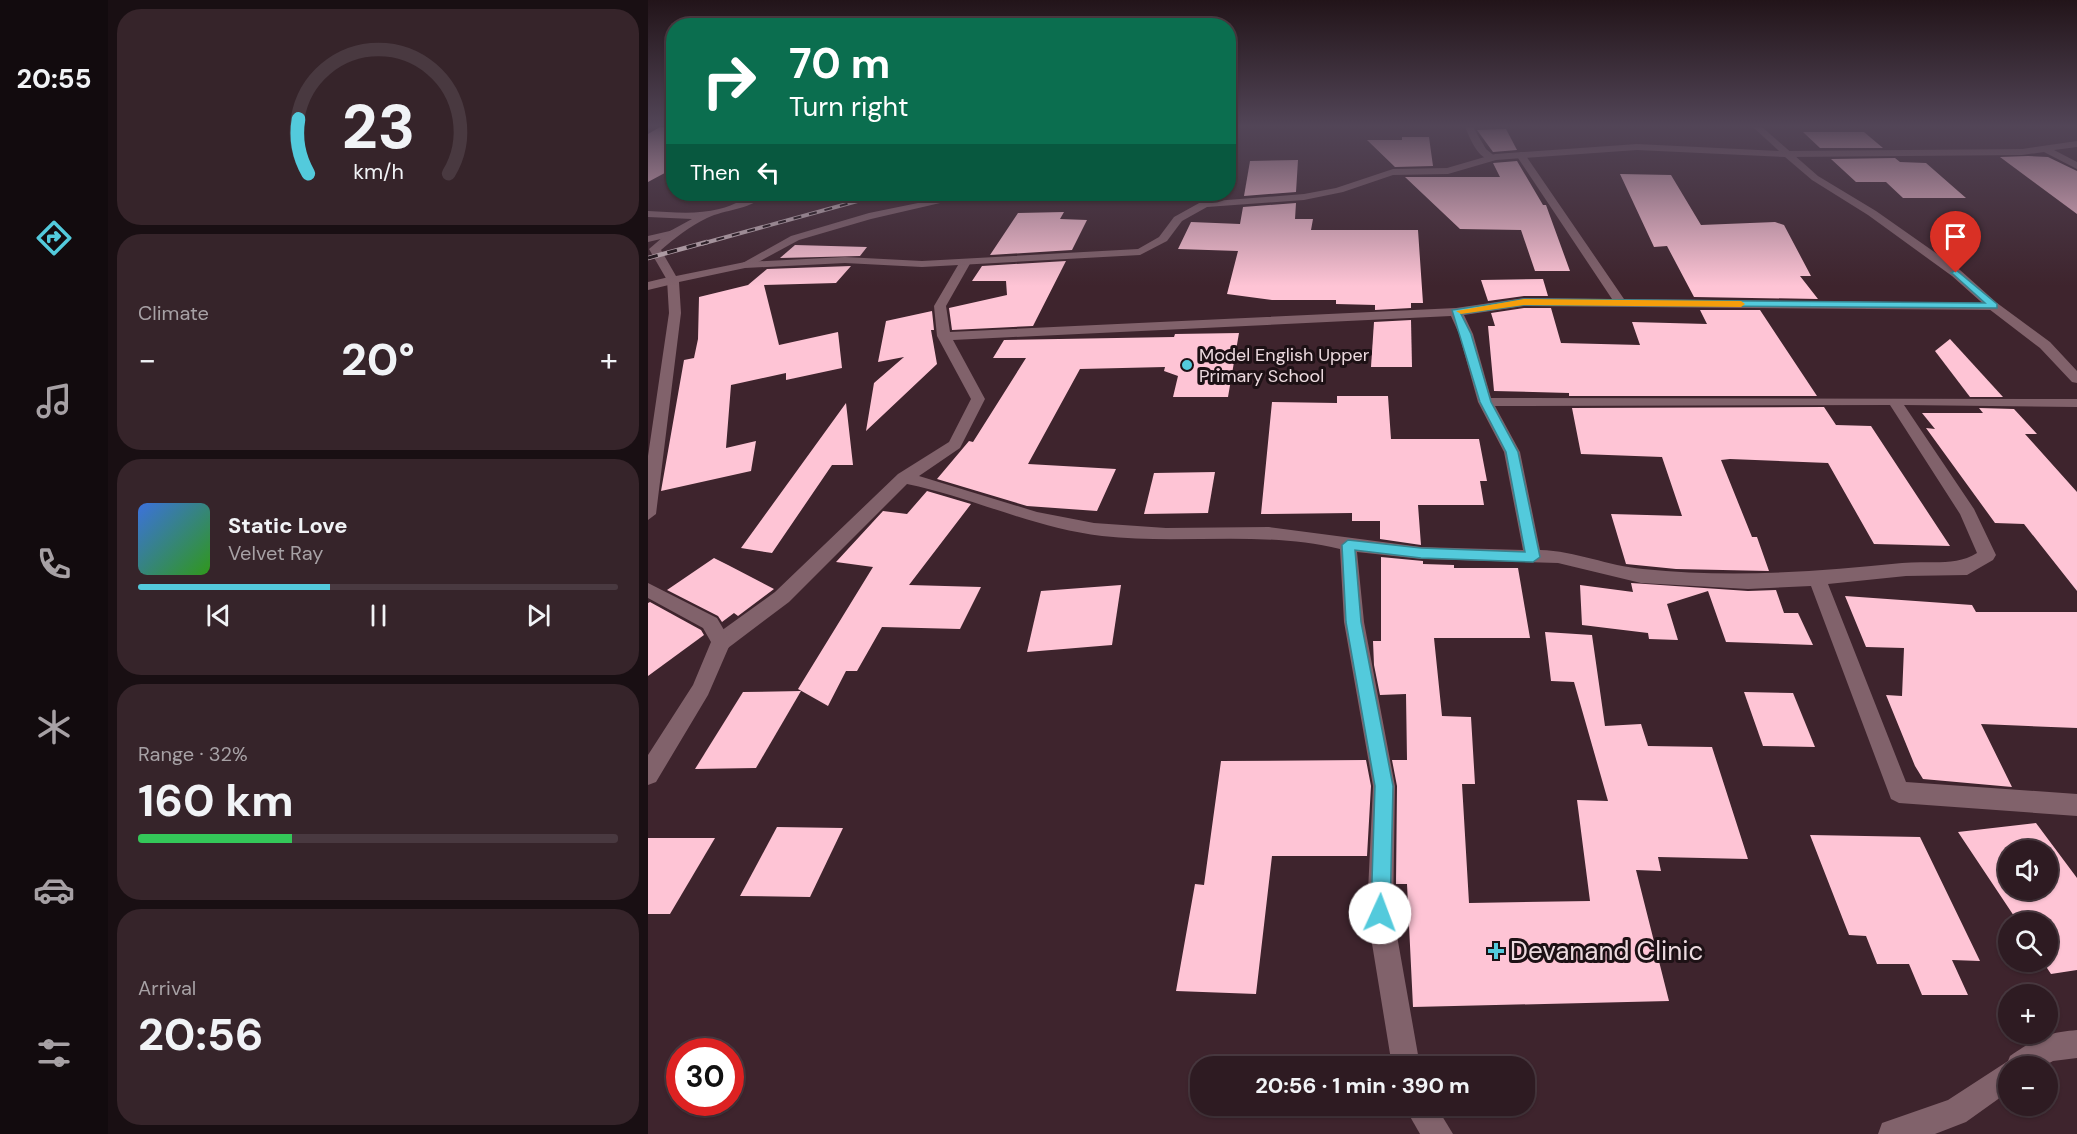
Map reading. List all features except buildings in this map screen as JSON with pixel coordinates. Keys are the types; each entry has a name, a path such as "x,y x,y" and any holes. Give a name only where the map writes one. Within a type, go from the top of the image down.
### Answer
{"street":[{"path":"648,286 745,265 845,260 922,264 1140,252 1163,239 1178,219 1205,204 1304,197 1339,190 1369,180"},
{"path":"1538,180 1620,302"},
{"path":"1818,180 1872,213 1947,266 2045,345 2076,376"},
{"path":"648,214 704,216 732,210 749,201"},
{"path":"745,265 795,238 869,216 941,201"},
{"path":"648,514 675,313 672,280 655,249 674,233 704,216"},
{"path":"648,239 674,233"},
{"path":"648,775 701,689 721,642 782,597 903,478 956,445 978,399 944,336 940,306 965,262"},
{"path":"944,336 1456,312 1524,302 1994,306"},
{"path":"1456,312 1466,334 1485,402 1512,452 1533,557"},
{"path":"903,478 935,483 1005,510 1077,527 1140,533 1248,530 1321,537 1348,545 1421,553 1558,557 1641,576 1748,582 1817,579 1906,569 1967,568 1987,555 1968,513 1894,401"},
{"path":"1485,402 2077,403"},
{"path":"1348,545 1354,622 1384,786 1380,913 1404,1056"},
{"path":"1817,579 1899,792 2077,805"},
{"path":"648,590 710,623 721,642"},
{"path":"2035,1056 2048,1047 2077,1044"},
{"path":"1893,1134 1956,1113 1998,1082"},
{"path":"1426,1116 1438,1134"}],"railway":[{"path":"701,244 858,201"},
{"path":"648,258 707,242"}],"slow traffic":[{"path":"1461,311 1524,302 1741,304"}],"place":[{"name":"Model English Upper Primary School","path":"1187,365"},
{"name":"Devanand Clinic","path":"1496,951"}],"route":[{"path":"1380,913 1384,786 1354,622 1348,545 1421,553 1533,557 1523,518 1512,452 1485,402 1479,373 1456,312 1524,302 1797,305 1908,303 1994,306 1956,273"}]}
